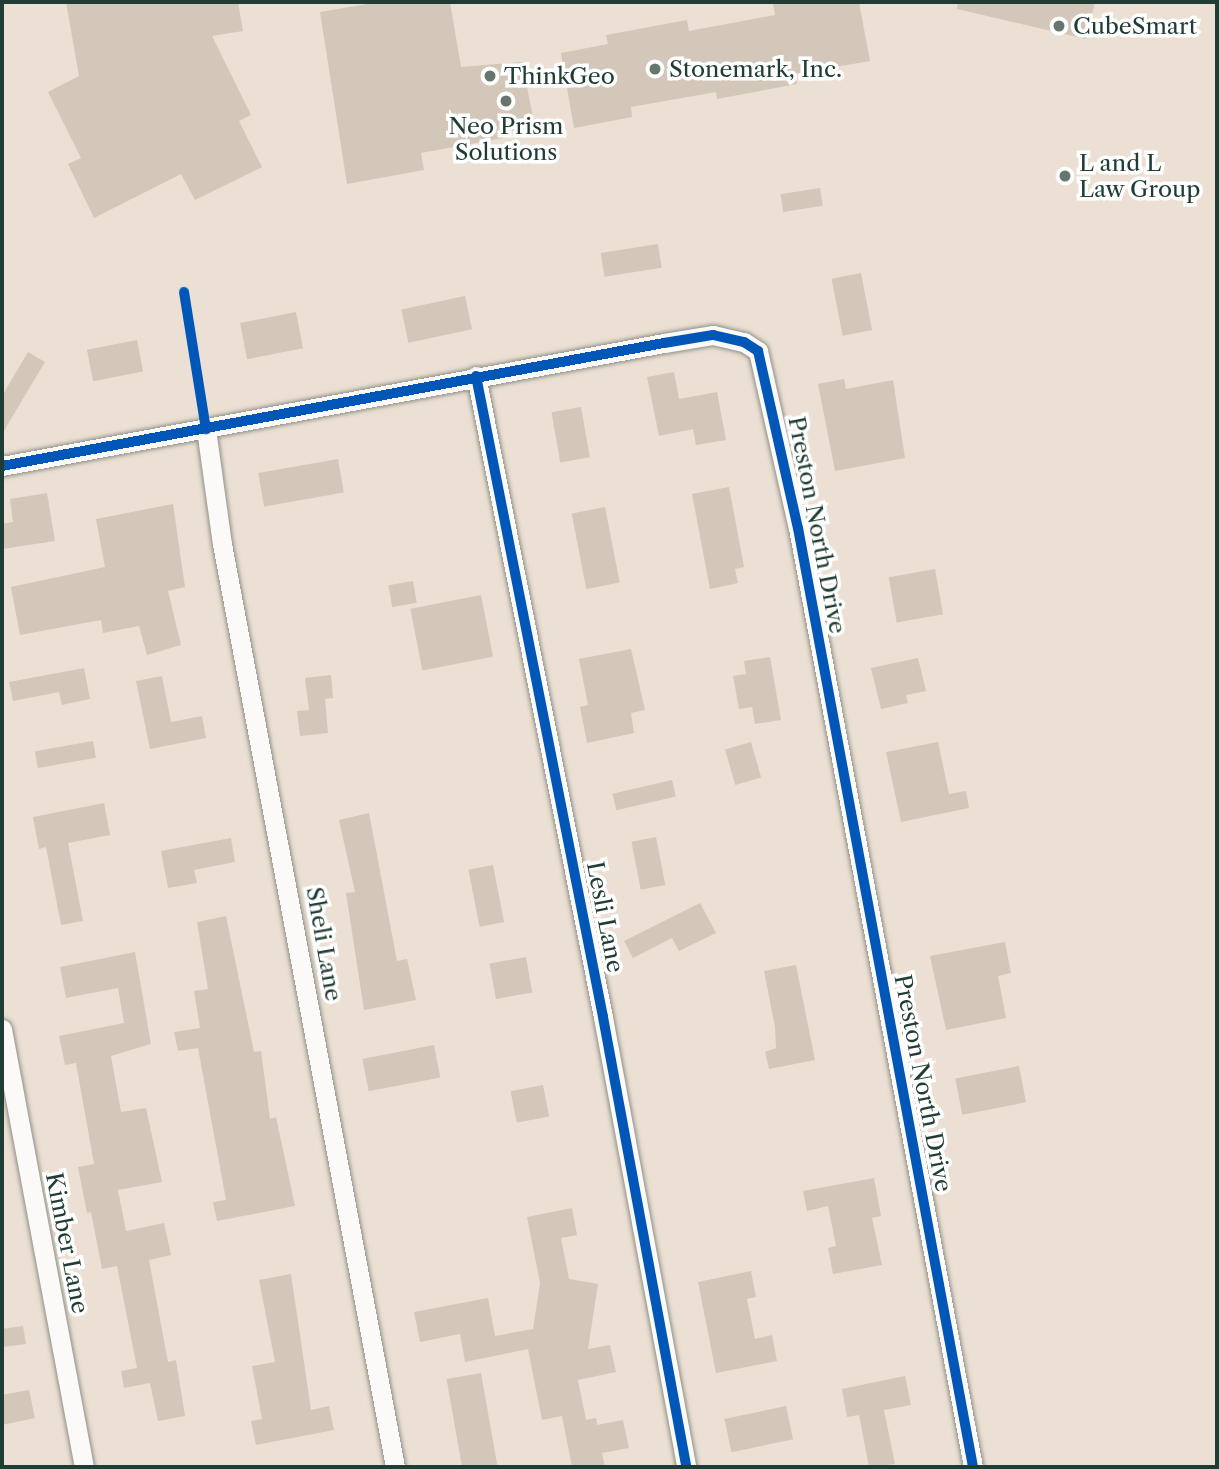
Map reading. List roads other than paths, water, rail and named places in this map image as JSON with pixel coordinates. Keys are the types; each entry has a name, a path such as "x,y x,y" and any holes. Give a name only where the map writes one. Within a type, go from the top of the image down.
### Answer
{"street":[{"name":"Preston North Drive","path":"2,466 476,376 713,335 744,342 758,351 801,541 973,1467"},
{"name":"Lesli Lane","path":"476,376 603,1017 685,1467"},
{"name":"Sheli Lane","path":"206,429 222,544 395,1467"},
{"name":"Kimber Lane","path":"2,1029 84,1467"}],"place":[{"name":"CubeSmart","path":"1059,26"},
{"name":"Stonemark, Inc.","path":"655,69"},
{"name":"ThinkGeo","path":"490,76"},
{"name":"Neo Prism Solutions","path":"506,101"},
{"name":"L and L Law Group","path":"1065,176"}]}
